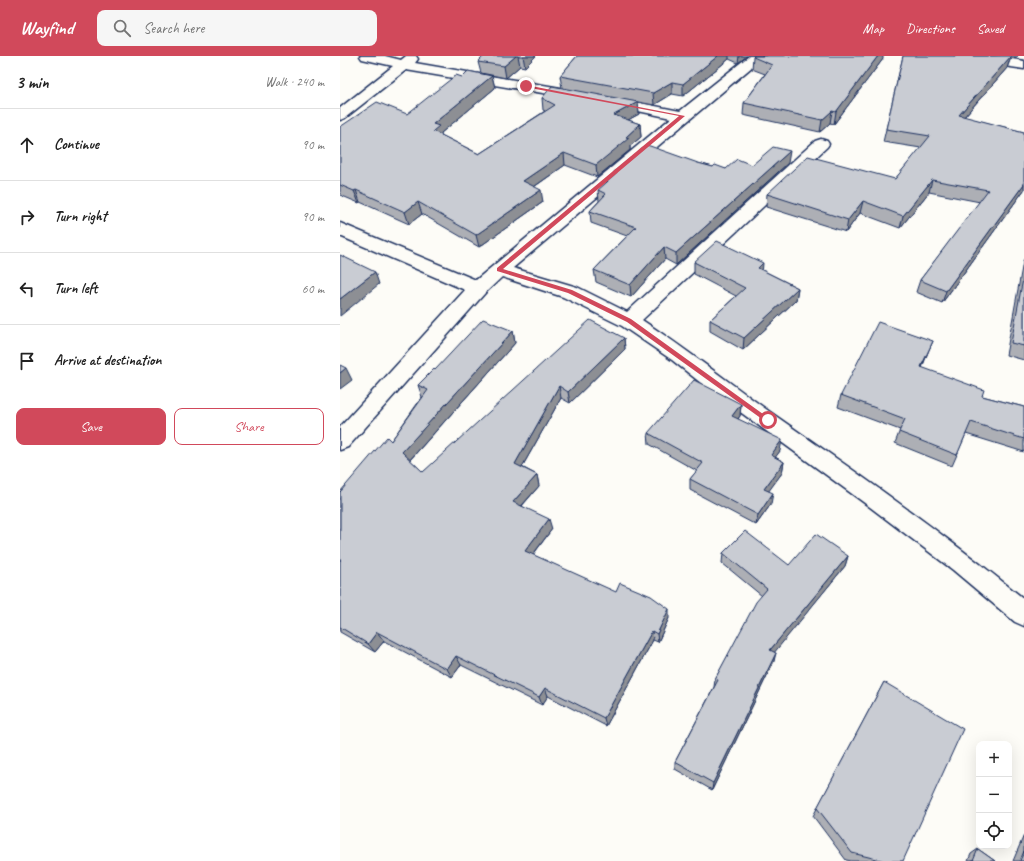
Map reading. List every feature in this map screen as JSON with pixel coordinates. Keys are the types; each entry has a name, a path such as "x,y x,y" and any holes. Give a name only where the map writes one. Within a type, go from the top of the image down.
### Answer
{"street":[{"path":"367,56 409,61 683,116"},
{"path":"340,441 478,288 683,116 758,56"},
{"path":"962,56 1024,65"},
{"path":"340,115 409,61"},
{"path":"629,321 821,144"},
{"path":"340,229 478,288"},
{"path":"499,270 570,292 629,321 878,500 961,562 1024,614"}],"building":[{"path":"484,56 516,56 504,66 478,62"},
{"path":"577,56 718,56 683,84 672,82 653,93 560,76"},
{"path":"878,56 836,112 832,111 822,120 744,103 772,65 753,57"},
{"path":"903,56 1011,56 959,115 1024,132 1024,184 946,291 920,280 988,190 932,180 903,216 863,201 848,220 767,194 808,156 895,179 930,136 886,129"},
{"path":"468,71 492,76 433,124 439,126 433,131 479,154 555,105 542,98 552,86 638,102 614,115 640,124 626,137 629,138 596,165 564,153 523,181 541,190 476,235 418,202 405,212 356,190 354,191 340,185 340,127 377,102 407,114 456,75 462,77"},
{"path":"647,145 698,163 713,167 715,165 726,169 737,159 752,165 773,147 790,151 676,253 664,247 630,285 594,270 636,227 590,211 606,194 598,190 617,173 614,172"},
{"path":"717,241 763,263 758,268 798,288 744,338 710,320 745,288 694,262"},
{"path":"340,255 375,272 340,299"},
{"path":"1024,273 1024,346 1011,343"},
{"path":"483,319 513,331 402,452 423,472 590,320 624,338 568,392 559,386 515,464 537,475 513,502 549,519 525,551 616,592 620,583 651,596 669,609 657,634 652,631 604,718 545,688 539,697 456,656 447,669 377,632 368,644 340,627 340,492 387,437 391,441 428,390 418,385 434,369 435,370"},
{"path":"878,322 933,341 921,367 984,390 982,396 1024,407 1024,439 971,422 957,455 899,432 905,419 841,395"},
{"path":"340,365 346,368 340,373"},
{"path":"694,380 741,404 732,416 782,440 771,455 784,462 764,489 773,493 758,515 690,479 703,463 648,433"},
{"path":"745,531 789,565 816,534 848,556 770,650 776,653 713,783 675,762 718,680 715,679 756,602 767,589 723,553"},
{"path":"884,682 963,729 903,861 885,861 852,853 817,808"},
{"path":"978,849 995,861 973,861"},
{"path":"1024,851 1024,861 1020,861"}],"route":[{"path":"526,86 683,116 499,270 570,292 629,321 679,355 713,382 768,420"}]}
